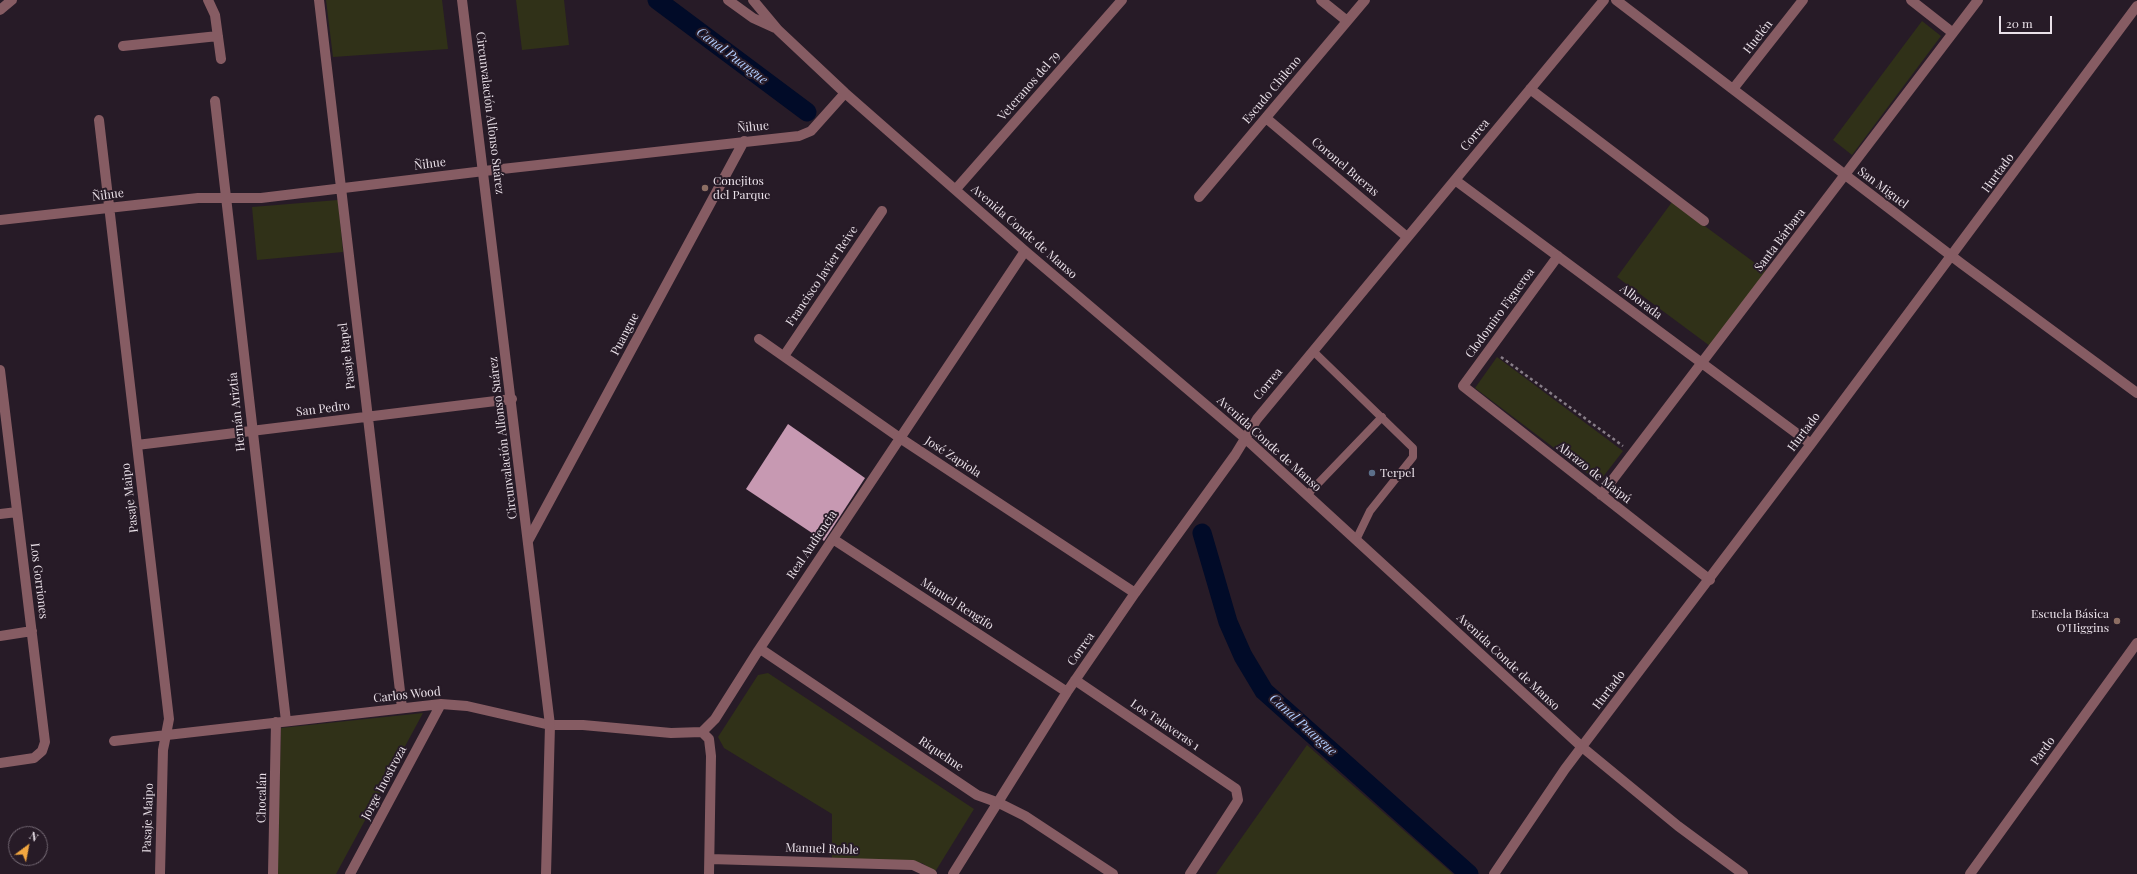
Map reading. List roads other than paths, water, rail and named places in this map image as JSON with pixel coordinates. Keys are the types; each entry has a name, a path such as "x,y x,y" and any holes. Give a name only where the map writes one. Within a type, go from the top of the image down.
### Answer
{"street":[{"path":"0,10 12,0"},
{"path":"208,0 216,15 221,59"},
{"name":"Pasaje Rapel","path":"319,0 402,708"},
{"name":"Circunvalación Alfonso Suárez","path":"462,0 529,539 550,725 546,874"},
{"name":"Avenida Conde de Manso","path":"728,0 753,18 778,30"},
{"name":"Avenida Conde de Manso","path":"753,0 778,30 845,93 1025,251 1246,439 1582,747 1678,826 1743,874"},
{"name":"Veteranos del 79","path":"956,189 1122,0"},
{"path":"1321,0 1347,21"},
{"name":"Escudo Chileno","path":"1199,197 1365,0"},
{"name":"Correa","path":"953,874 999,803 1067,692 1135,593 1246,439 1256,419 1604,0"},
{"name":"San Miguel","path":"1616,0 1952,256 2137,393"},
{"name":"Huelén","path":"1733,89 1803,0"},
{"path":"1911,0 1953,33"},
{"name":"Santa Bárbara","path":"1601,495 1978,0"},
{"name":"Hurtado","path":"1494,874 1564,770 1710,580 2137,6"},
{"path":"124,46 218,36"},
{"path":"1530,89 1704,221"},
{"name":"Ñihue","path":"0,220 198,198 261,198 484,170 799,136 812,131 845,93"},
{"name":"Hernán Ariztía","path":"215,101 252,431 281,722"},
{"name":"Coronel Bueras","path":"1266,118 1408,237"},
{"name":"Pasaje Maipo","path":"99,120 168,719 163,750 160,874"},
{"name":"Puangue","path":"529,539 744,141"},
{"name":"Alborada","path":"1455,180 1811,444"},
{"name":"Francisco Javier Reive","path":"784,356 882,211"},
{"name":"Real Audiencia","path":"702,732 715,719 758,650 832,538 1025,251"},
{"name":"Clodomiro Figueroa","path":"1463,386 1558,256"},
{"name":"José Zapiola","path":"759,338 900,438 1135,593"},
{"name":"Los Gorriones","path":"0,370 45,737 44,746 34,758 0,763"},
{"name":"Abrazo de Maipú","path":"1463,386 1710,580"},
{"name":"San Pedro","path":"137,445 512,399"},
{"path":"0,514 17,512"},
{"name":"Manuel Rengifo","path":"832,538 1067,692"},
{"path":"0,636 32,632"},
{"name":"Pardo","path":"1970,874 2137,643"},
{"name":"Riquelme","path":"758,650 762,650 978,794 1025,816 1113,874"},
{"name":"Los Talaveras 1","path":"1075,680 1233,786 1238,794 1236,805 1190,874"},
{"name":"Carlos Wood","path":"114,741 441,704 468,706 550,725 583,725 671,733 702,732"},
{"name":"Jorge Inostroza","path":"350,874 441,704"},
{"name":"Chocalán","path":"274,874 281,722"},
{"path":"702,732 709,739 711,756 709,874"},
{"name":"Manuel Roble","path":"710,859 913,865 932,874"}],"lane":[{"path":"1313,351 1411,443 1414,452 1413,457 1370,511 1356,540"},
{"path":"1307,495 1382,417"}],"waterway":[{"name":"Canal Puangue","path":"657,0 807,112"},
{"name":"Canal Puangue","path":"1202,533 1228,622 1243,656 1264,691 1469,874"}],"place":[{"name":"Conejitos del Parque","path":"705,188"},
{"name":"Terpel","path":"1372,473"},
{"name":"Escuela Básica O'Higgins","path":"2117,621"}]}
